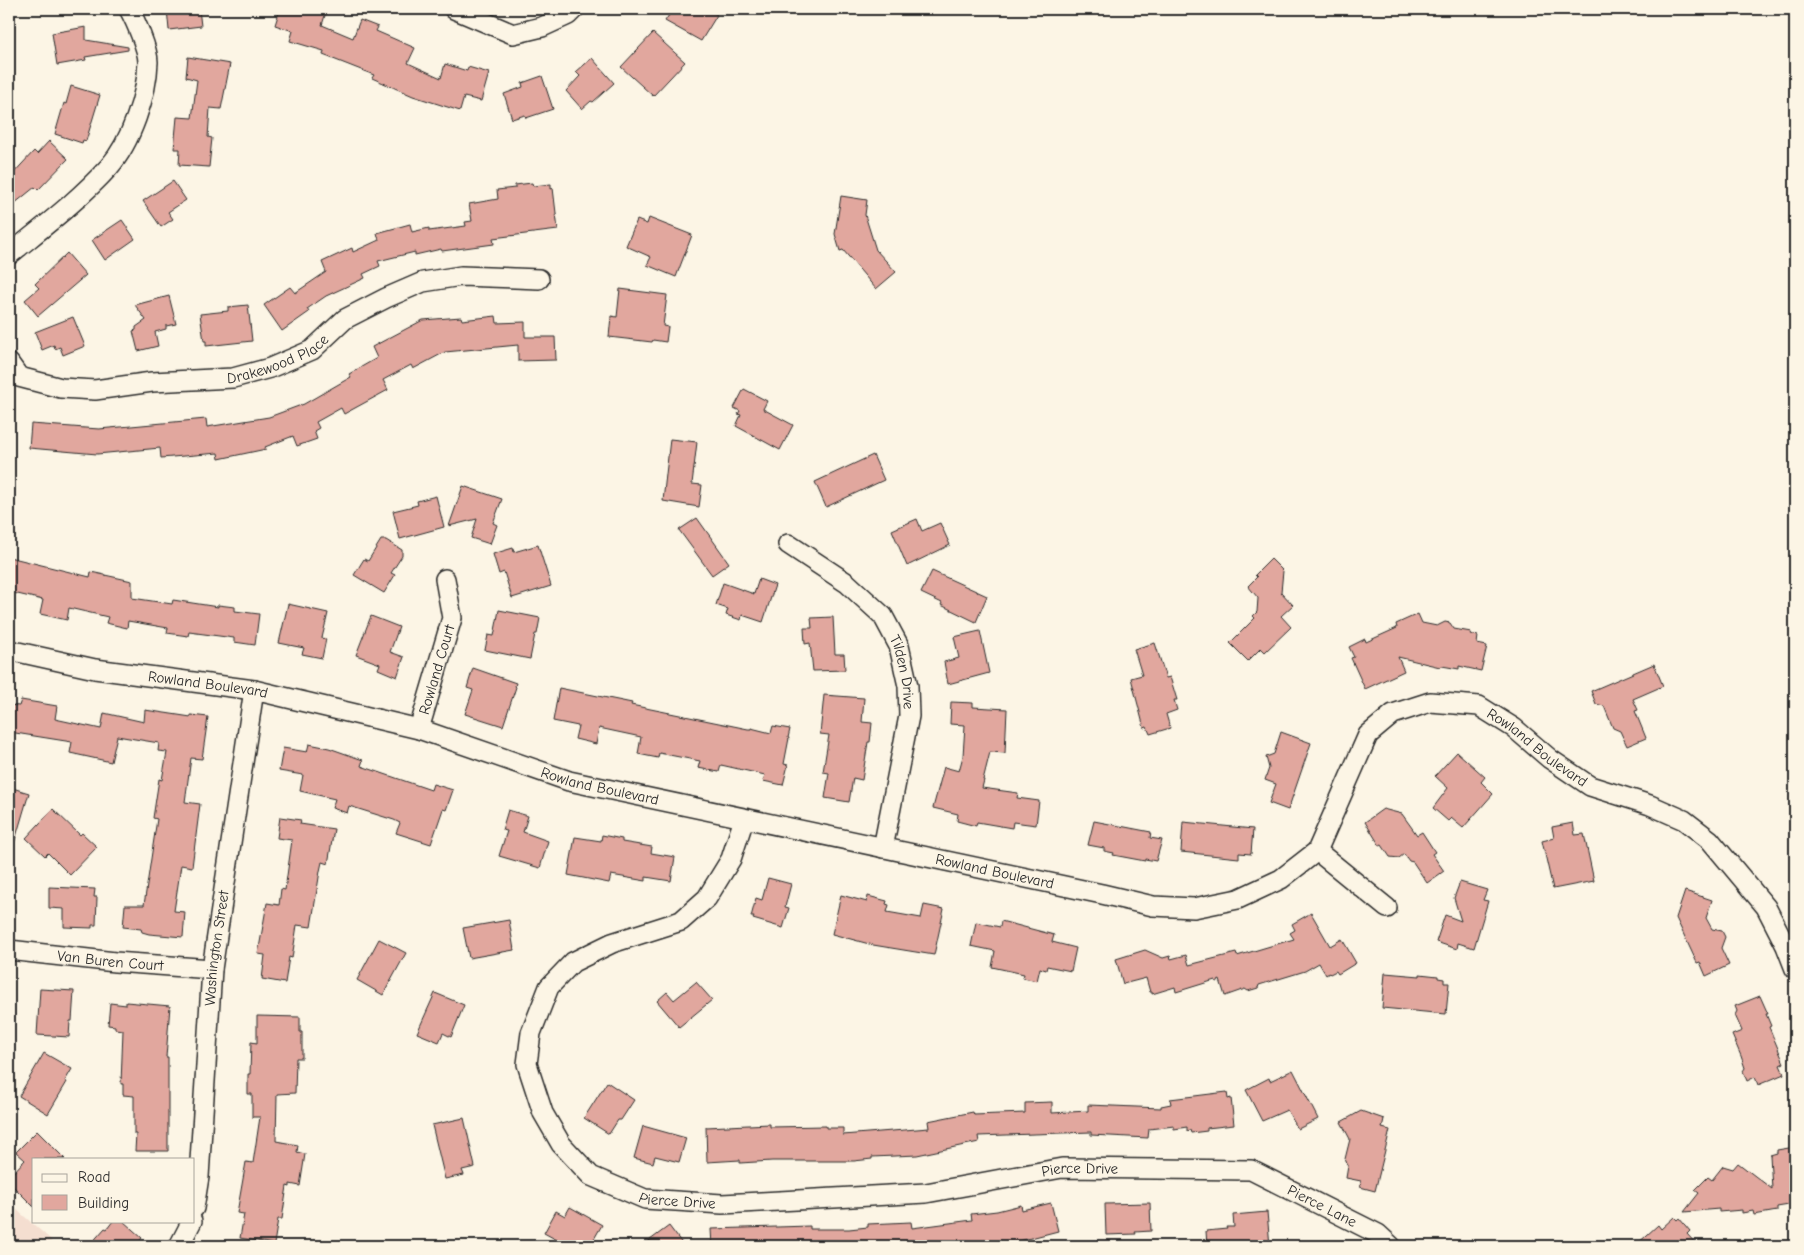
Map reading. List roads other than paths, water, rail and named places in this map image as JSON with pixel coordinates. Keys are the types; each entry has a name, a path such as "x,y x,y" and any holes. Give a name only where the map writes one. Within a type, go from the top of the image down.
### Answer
{"street":[{"path":"9,255 80,196 110,166 127,139 144,97 148,60 136,22 129,9"},
{"path":"454,9 514,34 542,27 568,15 574,9"},
{"name":"Drakewood Place","path":"9,363 19,377 61,388 95,390 152,382 233,378 270,368 312,350 345,319 423,282 462,276 538,279"},
{"name":"Tilden Drive","path":"788,544 847,583 883,616 899,646 908,686 909,716 883,848"},
{"name":"Rowland Court","path":"419,729 452,618 445,579"},
{"name":"Rowland Boulevard","path":"9,650 96,669 254,690 419,729 569,781 1153,906 1194,908 1238,899 1281,879 1317,851 1368,735 1394,714 1430,702 1479,706 1514,728 1550,759 1590,786 1659,809 1684,820 1710,840 1766,907 1786,946 1795,969"},
{"name":"Washington Street","path":"195,1202 199,1177 212,969 254,690"},
{"name":"Pierce Drive","path":"744,818 731,859 707,898 681,921 612,943 573,962 549,987 531,1033 527,1064 543,1113 561,1144 591,1176 645,1199 722,1204 926,1193 1062,1168 1251,1170"},
{"path":"1317,851 1387,908"},
{"name":"Van Buren Court","path":"9,950 115,962 212,969"},
{"name":"Pierce Lane","path":"1251,1170 1378,1234 1391,1246"},
{"path":"178,1246 191,1222"}]}
